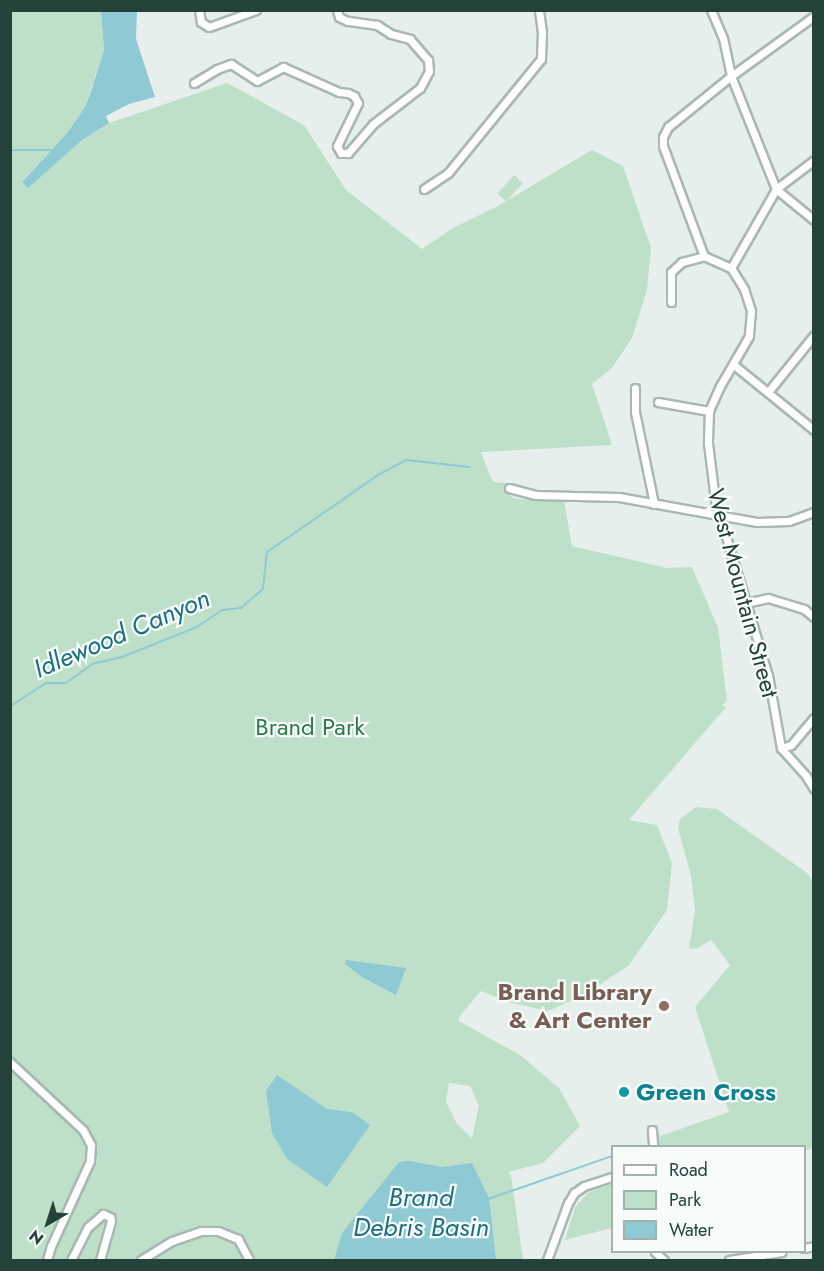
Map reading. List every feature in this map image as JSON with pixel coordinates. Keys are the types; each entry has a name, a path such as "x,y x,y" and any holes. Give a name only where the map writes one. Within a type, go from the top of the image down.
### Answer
{"street":[{"path":"199,10 201,22 209,27 256,10"},
{"path":"194,83 217,69 231,64 257,81 283,67 339,92 348,93 354,96 358,103 338,146 340,153 348,153 373,124 420,88 429,71 428,60 410,39 391,34 377,25 347,21 339,17 337,10"},
{"path":"424,189 448,173 541,59 542,32 539,10"},
{"path":"711,10 723,38 731,76 776,189 813,220"},
{"path":"704,256 663,146 663,136 668,127 731,76 813,16"},
{"path":"671,302 671,272 682,262 704,256 731,268 776,189 813,160"},
{"name":"West Mountain Street","path":"731,268 744,289 751,311 749,336 720,386 709,411 708,443 718,514 768,675 781,748"},
{"path":"768,392 813,335"},
{"path":"734,365 813,430"},
{"path":"636,388 635,412 654,504"},
{"path":"658,402 709,411"},
{"path":"508,488 535,495 619,497 757,522 789,521 813,512"},
{"path":"746,603 768,598 804,609 813,617"},
{"path":"813,718 791,745 781,748 806,776 813,789"},
{"path":"10,1062 83,1130 91,1145 90,1161 60,1225 47,1260"},
{"path":"652,1130 653,1145"},
{"path":"547,1260 574,1192 611,1178"},
{"path":"70,1260 88,1227 103,1214 110,1217 111,1221 100,1260"},
{"path":"141,1260 188,1234 218,1231 238,1239 249,1260"},
{"path":"729,1260 769,1253"}],"green space":[{"name":"Brand Park","path":"10,11 101,11 104,50 84,109 67,133 22,181 109,123 227,83 304,125 346,190 422,249 453,228 496,207 592,150 623,166 651,248 647,290 632,338 612,368 592,384 612,445 481,452 491,478 494,482 507,483 506,493 516,499 564,501 572,546 667,568 692,567 718,628 727,701 722,705 726,707 629,820 657,825 672,863 667,910 629,965 586,994 548,1011 508,1002 481,991 459,1017 459,1021 520,1055 559,1088 580,1126 543,1163 508,1172 511,1175 523,1260 11,1260","holes":["449,1083 470,1086 479,1106 472,1138 457,1124 446,1102"]},
{"path":"514,175 523,183 506,202 497,194"},
{"path":"696,807 717,809 807,873 813,881 814,1147 806,1151 806,1145 658,1145 660,1136 729,1112 695,1007 730,965 711,940 698,948 689,949 695,911 691,876 678,828 680,819"},
{"path":"611,1184 611,1228 565,1240 575,1207 589,1192"}],"water":[{"path":"101,11 137,11 136,39 155,97 129,104 106,116 109,123 81,141 28,188 22,182 67,133 84,109 104,50"},
{"path":"346,960 406,968 396,995 362,977 345,964"},
{"path":"277,1075 327,1109 352,1112 370,1125 327,1187 287,1159 272,1133 266,1091"},
{"name":"Brand Debris Basin","path":"409,1161 442,1167 472,1163 489,1198 496,1260 334,1260 342,1233 399,1162"}],"waterway":[{"path":"10,150 51,150"},
{"name":"Idlewood Canyon","path":"12,705 46,683 66,683 92,664 122,657 197,627 222,610 241,608 263,589 267,552 378,475 406,460 470,467"},
{"path":"488,1199 611,1156"}],"place":[{"name":"Brand Library & Art Center","path":"664,1006"},
{"name":"Green Cross","path":"624,1092"}]}
